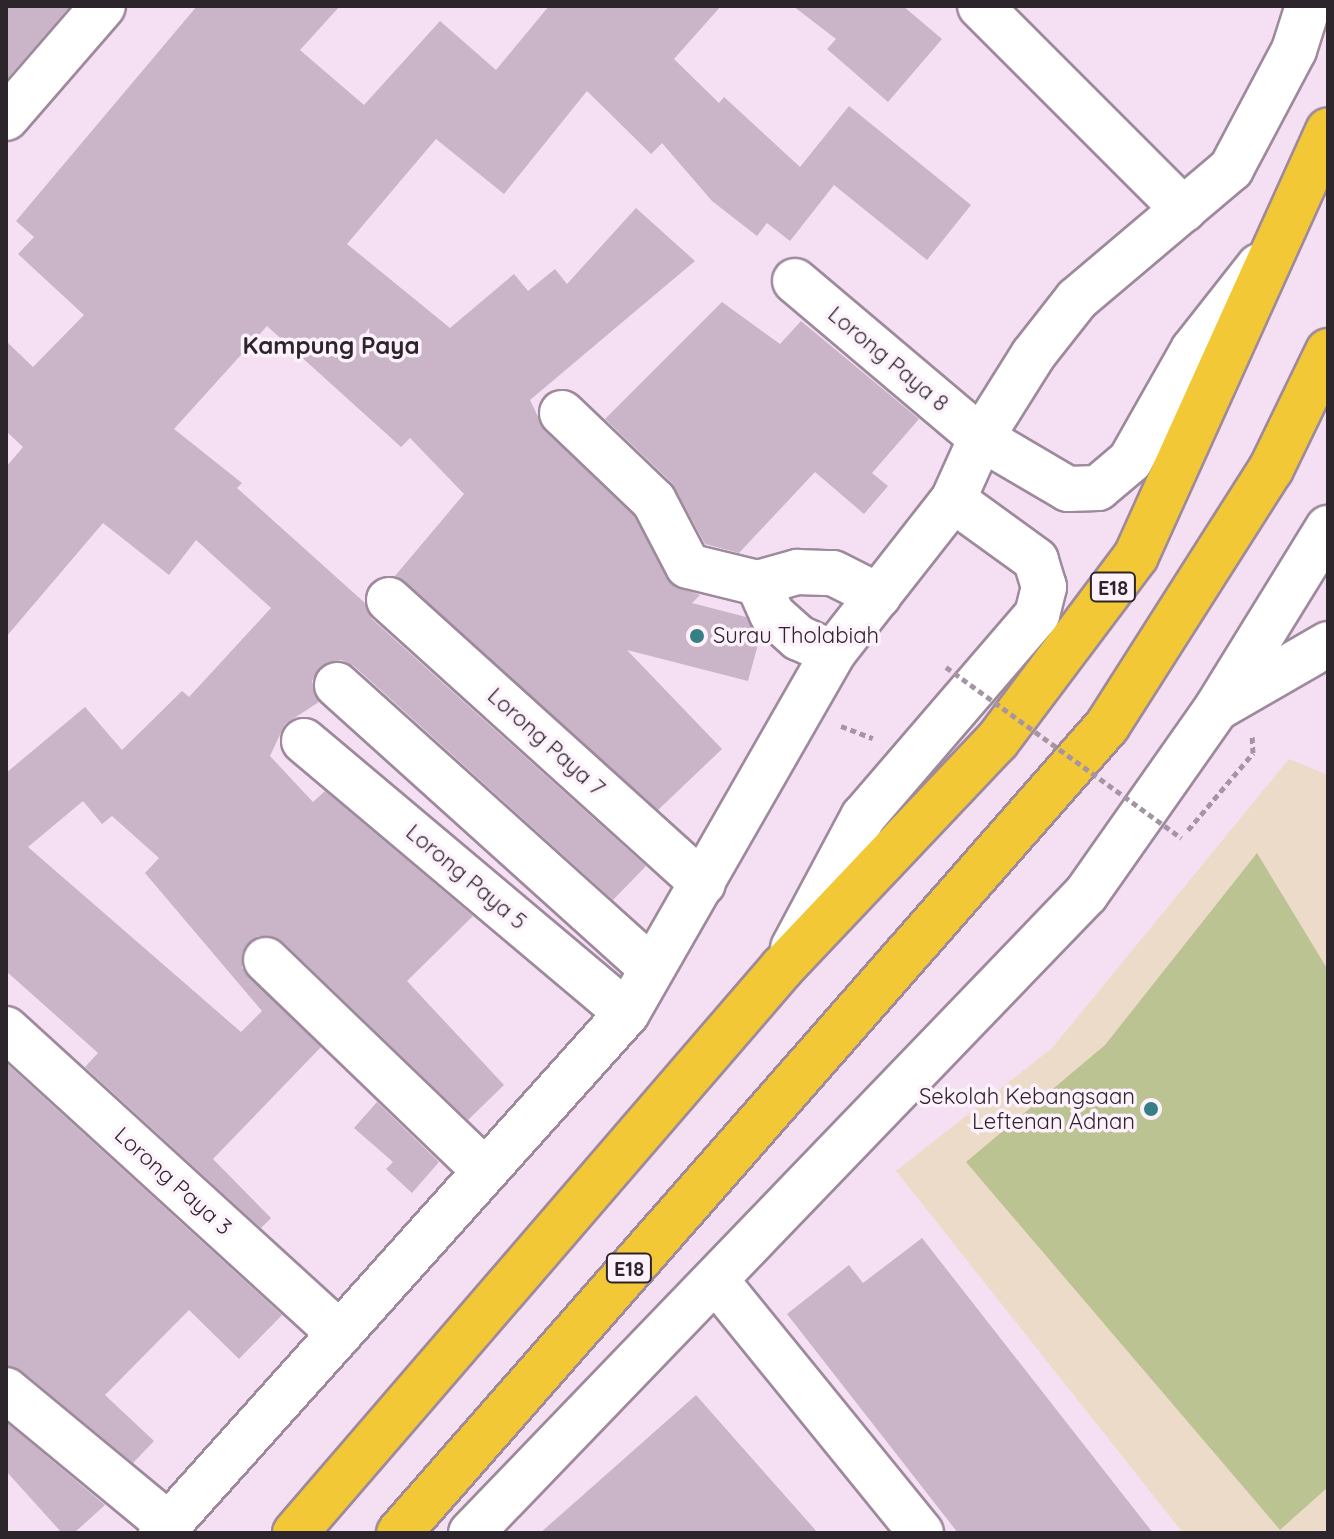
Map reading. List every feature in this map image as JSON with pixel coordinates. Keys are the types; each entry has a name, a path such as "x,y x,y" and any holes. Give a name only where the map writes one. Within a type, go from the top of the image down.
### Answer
{"highway":[{"name":"E18","path":"295,1533 782,968 997,741 1136,556 1285,232 1328,130"},
{"name":"E18","path":"399,1533 858,1003 1107,726 1271,469 1328,351"}],"street":[{"path":"6,118 103,6"},
{"path":"980,6 1184,210"},
{"path":"6,1390 164,1528 627,1013 803,711 833,653 953,500 981,438 1077,299 1231,169 1294,50 1308,6"},
{"name":"Lorong Paya 8","path":"795,281 981,438 1068,489 1098,488 1130,461 1193,350 1285,232"},
{"path":"562,413 654,501 688,566 758,583 797,572 833,573 879,596"},
{"path":"782,968 863,817 1037,615 1044,587 1036,560 953,500"},
{"path":"471,1533 718,1283 1086,894 1216,709 1327,533"},
{"path":"758,583 772,614 799,638 833,653"},
{"name":"Lorong Paya 7","path":"389,600 703,884"},
{"path":"1216,709 1327,647"},
{"path":"337,685 651,968"},
{"name":"Lorong Paya 5","path":"304,741 627,1013"},
{"path":"266,960 485,1171"},
{"name":"Lorong Paya 3","path":"6,1029 340,1334"},
{"path":"718,1283 921,1533"}],"path":[{"path":"946,667 1181,838 1253,753"},
{"path":"803,711 888,744"}],"shaded area":[{"name":"Sekolah Kebangsaan Leftenan Adnan","path":"1289,759 1328,775 1328,1533 1183,1533 896,1171 1052,1048"}],"green space":[{"name":"Sekolah Kebangsaan Leftenan Adnan","path":"1257,853 1328,970 1328,1487 1280,1530 966,1162 1105,1045"}],"building":[{"path":"6,6 70,6 6,80"},
{"path":"197,6 340,6 300,50 364,105 440,21 496,70 549,6 721,6 674,59 719,103 724,97 800,167 849,106 971,205 927,260 834,185 790,241 767,223 757,236 712,201 662,143 651,154 587,91 504,194 436,139 347,244 450,328 514,274 528,291 555,269 567,284 636,208 695,261 530,400 545,431 634,516 672,585 700,595 692,603 746,617 760,637 748,681 627,650 722,749 658,810 395,576 464,494 410,438 401,447 267,326 174,429 242,483 237,488 365,603 372,619 646,866 613,900 354,666 341,660 319,668 312,681 319,702 285,724 270,756 313,802 325,791 473,916 407,981 504,1085 468,1120 283,942 258,936 242,953 242,968 321,1047 213,1159 271,1218 261,1228 85,1067 98,1053 6,971 6,773 85,707 122,750 182,691 189,697 271,608 196,540 169,575 103,523 6,637 6,467 23,447 6,431 6,341 33,367 84,315 18,254 34,237 16,221","holes":["83,801 102,824 112,816 159,858 145,873 262,1011 241,1032 28,847"]},
{"path":"793,6 903,6 942,39 888,102 827,49 836,39"},
{"path":"722,302 780,344 801,321 919,419 872,473 888,486 864,514 815,472 739,553 705,544 672,483 605,419"},
{"path":"6,1063 282,1315 239,1359 189,1310 105,1395 154,1441 133,1463 22,1371 6,1366"},
{"path":"377,1102 439,1162 412,1193 386,1169 393,1162 354,1128"},
{"path":"922,1238 1153,1533 958,1533 787,1314 849,1265 863,1283"},
{"path":"696,1395 818,1533 540,1533 582,1496"},
{"path":"6,1422 105,1505 74,1533 62,1533 6,1471"}],"place":[{"name":"Surau Tholabiah","path":"697,636"},
{"name":"Sekolah Kebangsaan Leftenan Adnan","path":"1151,1109"}],"district":[{"name":"Kampung Paya","path":"331,346"}]}
